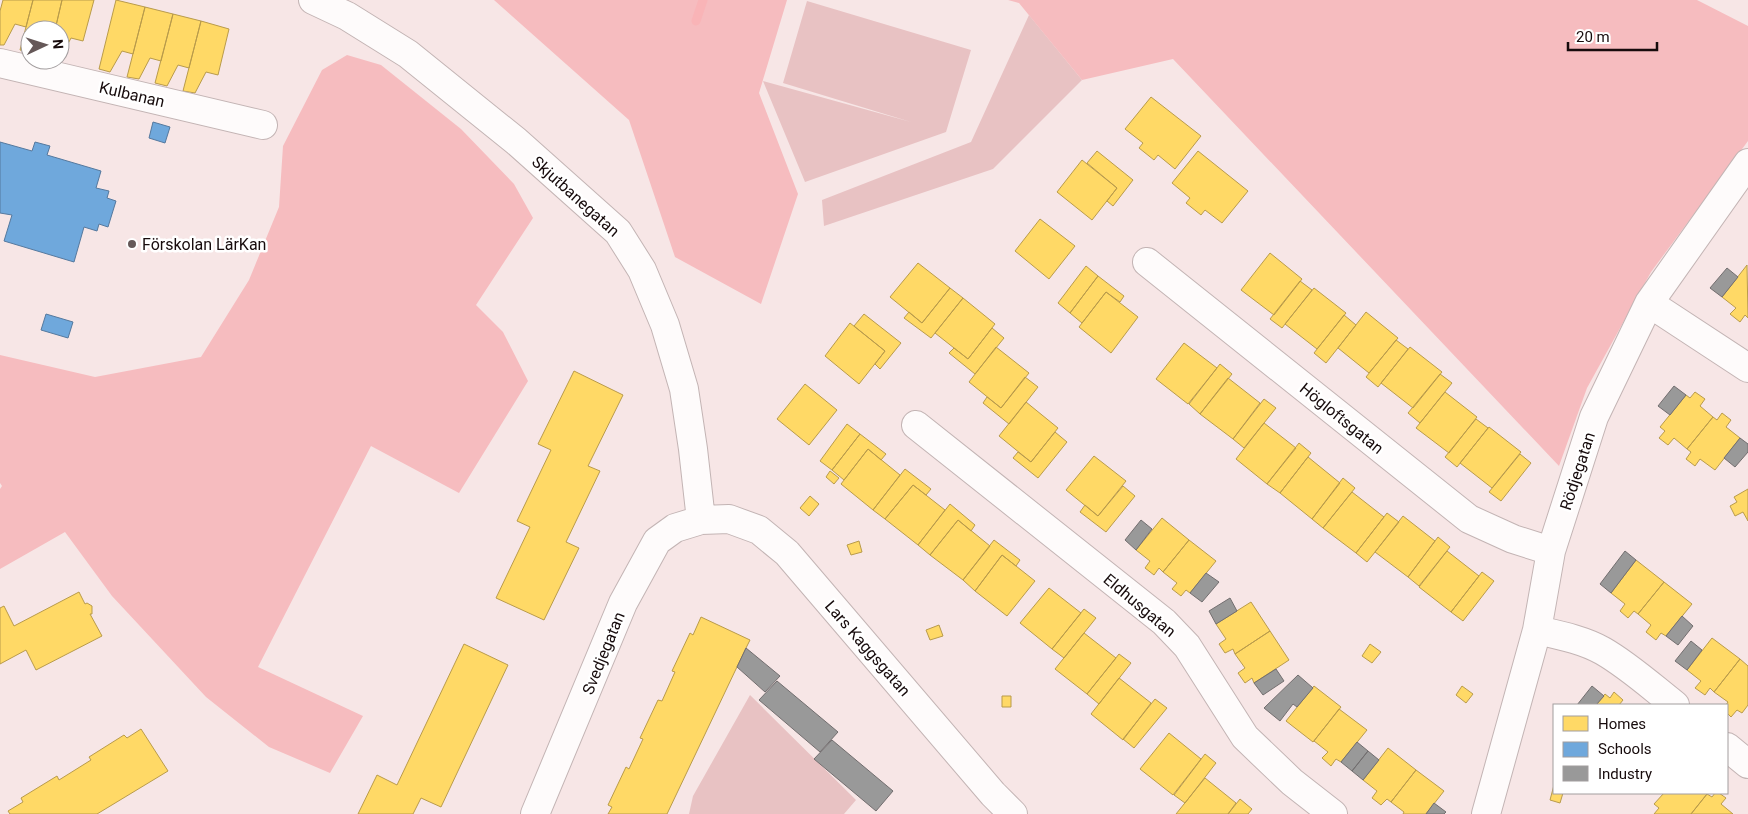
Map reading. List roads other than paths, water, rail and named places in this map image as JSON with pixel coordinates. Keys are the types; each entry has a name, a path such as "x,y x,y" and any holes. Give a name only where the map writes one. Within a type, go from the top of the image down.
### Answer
{"street":[{"name":"Skjutbanegatan","path":"313,0 347,16 408,54 516,141 618,232 646,279 664,324 684,388 701,520"},
{"name":"Kulbanan","path":"0,63 263,125"},
{"name":"Rödjegatan","path":"1486,814 1537,630 1550,551 1594,417 1649,303 1748,163"},
{"name":"Högloftsgatan","path":"1147,262 1469,519 1513,539 1550,551"},
{"path":"1649,303 1748,368"},
{"name":"Eldhusgatan","path":"916,425 1164,622 1187,646 1245,736 1292,782 1333,814"},
{"name":"Lars Kaggsgatan","path":"701,520 730,519 759,530 787,553 993,794 1013,814"},
{"name":"Svedjegatan","path":"535,814 623,604 657,541 675,528 701,520"},
{"path":"1537,630 1565,636 1602,650 1674,704"},
{"path":"1728,748 1748,764"}],"waterway":[{"path":"696,21 703,0"}],"place":[{"name":"Förskolan LärKan","path":"132,244"}]}
